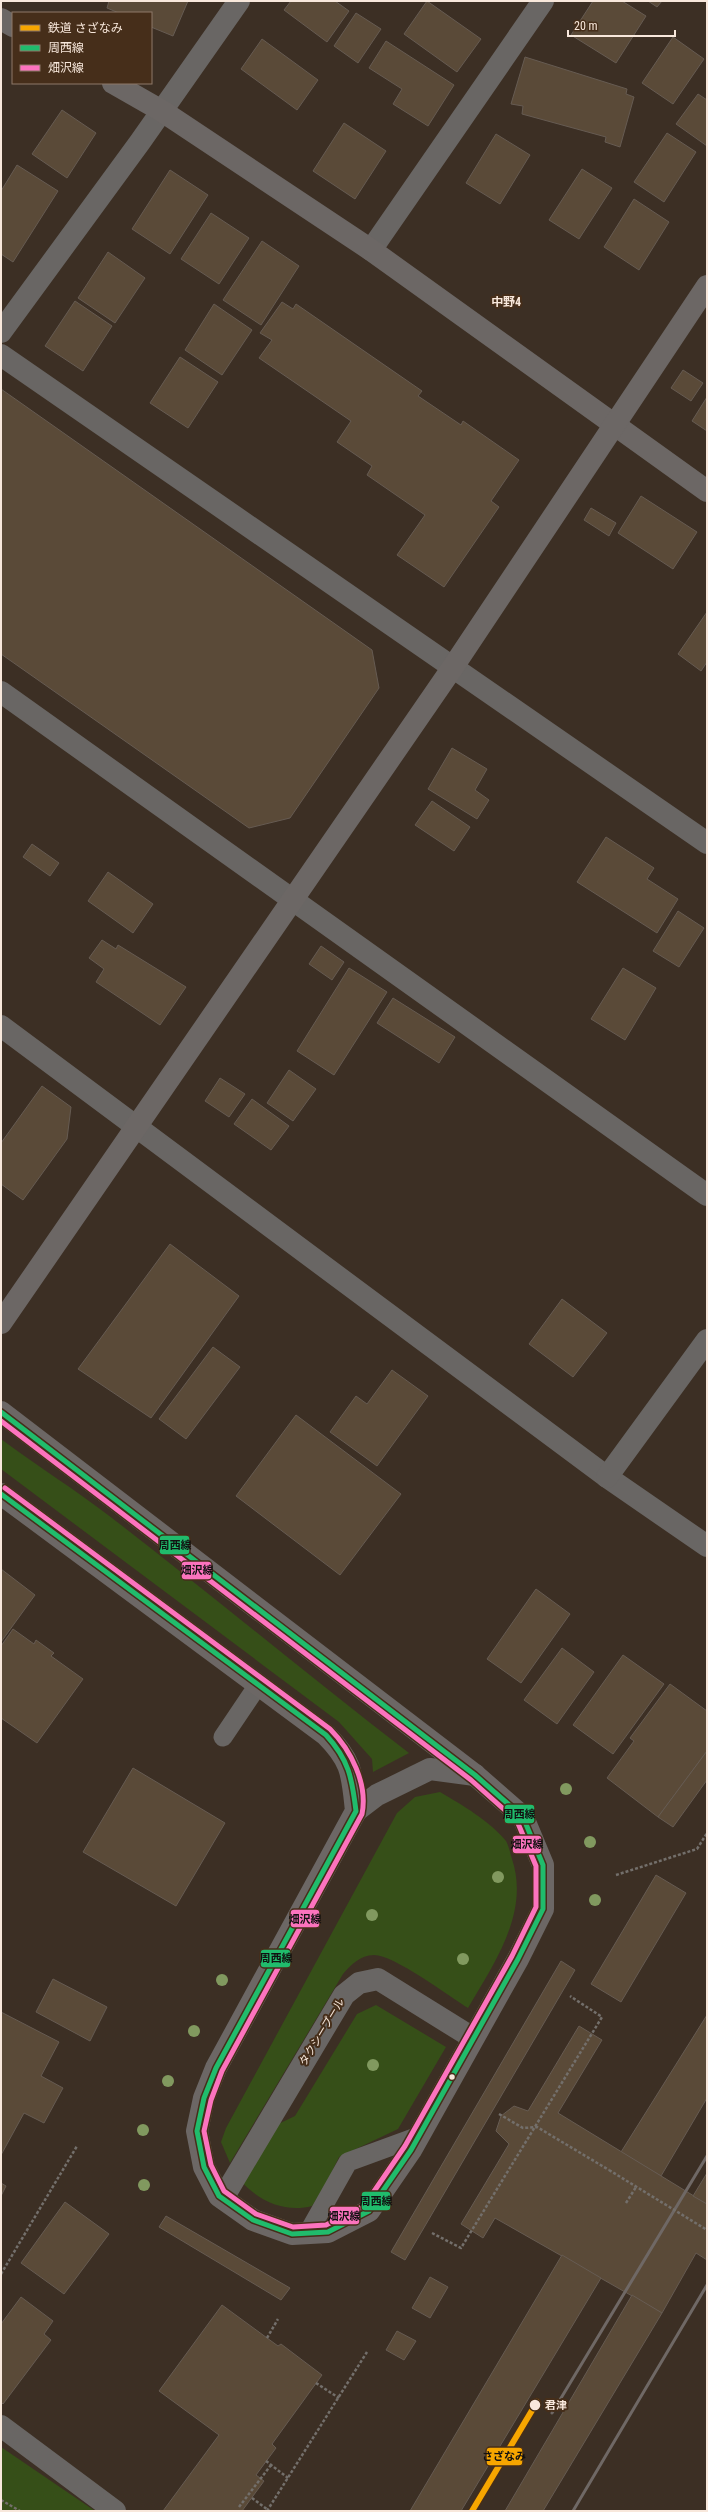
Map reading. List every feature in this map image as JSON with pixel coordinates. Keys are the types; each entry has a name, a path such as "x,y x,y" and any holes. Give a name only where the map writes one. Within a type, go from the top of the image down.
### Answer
{"main road":[{"path":"1,19 12,25"},
{"path":"115,84 162,111 371,250 707,491"},
{"path":"1,1323 134,1126 454,667 613,424 707,286"},
{"path":"1,1412 475,1775 523,1817 543,1865 543,1909 474,2038 419,2136 369,2211 328,2232 292,2234 252,2220 219,2196 204,2167 197,2131 204,2098 216,2068 356,1811 351,1770 342,1751 326,1735 1,1494"}],"street":[{"path":"1,332 162,111 239,1"},
{"path":"371,250 543,1"},
{"path":"1,355 707,843"},
{"path":"1,692 707,1195"},
{"path":"1,1026 607,1477 707,1546"},
{"path":"607,1477 707,1340"},
{"path":"356,1811 377,1795 430,1768 475,1775"},
{"name":"タクシープール","path":"222,2198 344,1995 359,1983 378,1979 474,2038"},
{"path":"1,2426 115,2511"}],"lane":[{"path":"223,1737 258,1685"},
{"path":"308,2233 348,2162 419,2136"}],"path":[{"path":"616,1875 697,1849 707,1833"},
{"path":"432,2233 461,2248 537,2127 602,2017 570,1996"},
{"path":"500,2115 523,2128 537,2127 707,2230"},
{"path":"1,2274 77,2146"},
{"path":"626,2203 636,2187"},
{"path":"267,2338 278,2319"},
{"path":"252,2498 268,2510 367,2352"},
{"path":"316,2383 339,2398"},
{"path":"266,2461 288,2478"},
{"path":"239,2507 271,2465"},
{"path":"1,2500 20,2511"}],"green space":[{"path":"1,1439 112,1518 409,1753 373,1772 372,1759 339,1722 1,1469"},
{"path":"440,1792 475,1814 492,1827 506,1841 509,1847 516,1879 516,1899 513,1918 498,1955 488,1973 468,2008 408,1969 383,1957 369,1955 356,1961 343,1974 230,2163 221,2142 226,2128 397,1813 415,1797"},
{"path":"376,2005 446,2047 398,2129 339,2157 324,2188 312,2206 292,2208 282,2206 273,2204 255,2194 240,2180 272,2127 295,2116 357,2014"},
{"path":"1,2447 95,2511 1,2511"}],"building":[{"path":"109,1 188,1 173,36 152,27 152,12 117,12 107,8"},
{"path":"291,1 335,1 349,11 327,42 284,10"},
{"path":"427,1 481,39 457,72 404,34"},
{"path":"593,1 622,1 646,16 616,63 571,35"},
{"path":"648,1 662,1 657,7"},
{"path":"356,13 381,29 358,63 334,46"},
{"path":"673,37 704,59 673,104 642,83"},
{"path":"262,39 318,80 297,110 241,69"},
{"path":"386,41 454,85 428,126 393,104 402,89 369,68"},
{"path":"525,57 627,89 626,94 634,97 620,147 605,142 606,137 522,114 523,106 511,104"},
{"path":"698,94 707,100 707,146 676,124"},
{"path":"62,110 96,133 67,178 32,154"},
{"path":"344,123 386,151 355,199 313,171"},
{"path":"667,133 696,152 664,202 634,182"},
{"path":"496,134 530,155 500,204 466,183"},
{"path":"17,165 58,191 13,262 1,254 1,191"},
{"path":"582,169 612,188 579,239 549,220"},
{"path":"170,170 208,195 170,254 132,229"},
{"path":"634,199 669,222 639,270 604,247"},
{"path":"211,213 249,238 219,284 181,259"},
{"path":"262,241 299,266 261,325 223,300"},
{"path":"108,252 145,278 115,323 78,298"},
{"path":"75,301 112,326 83,371 45,346"},
{"path":"282,302 293,309 296,304 422,391 418,396 461,425 463,421 519,460 491,501 499,507 444,587 397,555 425,515 367,475 372,466 337,442 351,421 259,358 272,340 260,333"},
{"path":"214,304 252,330 222,375 185,350"},
{"path":"180,357 218,382 188,428 150,403"},
{"path":"683,370 703,383 691,401 671,388"},
{"path":"1,389 372,650 379,688 290,818 249,828 1,654"},
{"path":"707,397 707,431 692,421"},
{"path":"641,496 697,532 673,569 618,533"},
{"path":"591,508 616,523 609,536 584,520"},
{"path":"707,612 707,662 701,671 678,654"},
{"path":"452,748 487,769 475,790 489,800 477,819 428,789"},
{"path":"432,801 470,827 454,851 415,825"},
{"path":"606,837 654,868 647,879 678,899 657,933 577,882"},
{"path":"32,844 59,863 50,876 23,857"},
{"path":"108,872 153,904 133,933 88,901"},
{"path":"678,911 704,928 679,967 653,951"},
{"path":"102,940 116,949 118,945 186,987 160,1025 96,982 104,969 89,958"},
{"path":"321,946 344,962 332,980 309,964"},
{"path":"349,968 387,992 334,1075 297,1051"},
{"path":"623,968 656,988 625,1040 591,1019"},
{"path":"393,998 455,1037 439,1063 377,1023"},
{"path":"289,1070 316,1089 293,1121 267,1103"},
{"path":"220,1078 245,1094 229,1117 205,1101"},
{"path":"42,1086 71,1107 67,1139 23,1200 1,1184 1,1143"},
{"path":"252,1099 289,1126 271,1150 234,1124"},
{"path":"170,1244 239,1296 151,1418 78,1369"},
{"path":"562,1299 607,1333 573,1377 529,1344"},
{"path":"213,1347 240,1367 186,1439 159,1419"},
{"path":"392,1370 428,1396 377,1466 330,1432 356,1396 367,1404"},
{"path":"296,1415 401,1494 340,1575 236,1496"},
{"path":"1,1569 35,1595 1,1642"},
{"path":"536,1589 570,1614 521,1683 487,1659"},
{"path":"13,1629 34,1644 36,1640 54,1653 51,1656 83,1679 37,1743 1,1718 1,1646"},
{"path":"562,1648 594,1672 557,1724 524,1700"},
{"path":"623,1655 664,1684 613,1754 573,1725"},
{"path":"670,1684 707,1711 707,1751 658,1817 607,1778 634,1741 630,1738"},
{"path":"707,1751 707,1780 673,1827 658,1817"},
{"path":"133,1768 225,1823 176,1906 83,1852"},
{"path":"656,1875 686,1893 621,2002 591,1984"},
{"path":"561,1961 575,1970 405,2260 391,2252"},
{"path":"53,1979 107,2007 90,2041 36,2012"},
{"path":"1,2012 59,2042 41,2076 63,2088 44,2123 24,2113 1,2155"},
{"path":"707,2015 707,2098 661,2176 621,2152"},
{"path":"579,2026 602,2040 558,2113 707,2204 707,2260 696,2253 662,2313 495,2218 483,2238 461,2224 509,2144 496,2131 501,2116 514,2106 528,2111"},
{"path":"707,2173 707,2204 693,2196"},
{"path":"1,2183 6,2186 1,2196"},
{"path":"65,2202 109,2234 64,2294 21,2263"},
{"path":"166,2216 290,2288 281,2300 159,2227"},
{"path":"562,2255 601,2278 461,2511 410,2511"},
{"path":"430,2277 448,2287 430,2318 412,2308"},
{"path":"632,2295 662,2313 543,2511 505,2511"},
{"path":"21,2297 53,2321 44,2334 51,2340 3,2404 1,2402 1,2324"},
{"path":"222,2305 278,2346 281,2344 322,2375 272,2444 276,2448 256,2475 264,2481 242,2511 163,2511 219,2435 159,2391"},
{"path":"397,2331 416,2341 404,2360 386,2350"}],"railway":[{"path":"552,2413 707,2156"},
{"path":"573,2511 707,2285"}],"rail line":[{"name":"さざなみ","path":"472,2511 537,2402"}],"transit line":[{"name":"周西線","path":"1,1412 475,1775 523,1817 543,1865 543,1909 518,1959 411,2150 369,2211 328,2232 292,2234 253,2220 219,2196 204,2167 197,2131 204,2098 216,2068 356,1811 351,1779 345,1761 326,1735 1,1494"},
{"name":"畑沢線","path":"1,1421 471,1780 517,1821 536,1866 536,1907 512,1956 405,2146 364,2206 326,2225 293,2227 256,2214 224,2191 211,2165 204,2131 211,2100 222,2071 362,1814 362,1791 356,1768 345,1747 330,1729 5,1488"}],"place":[{"name":"君津","path":"535,2405"}],"district":[{"name":"中野4","path":"506,302"}]}
